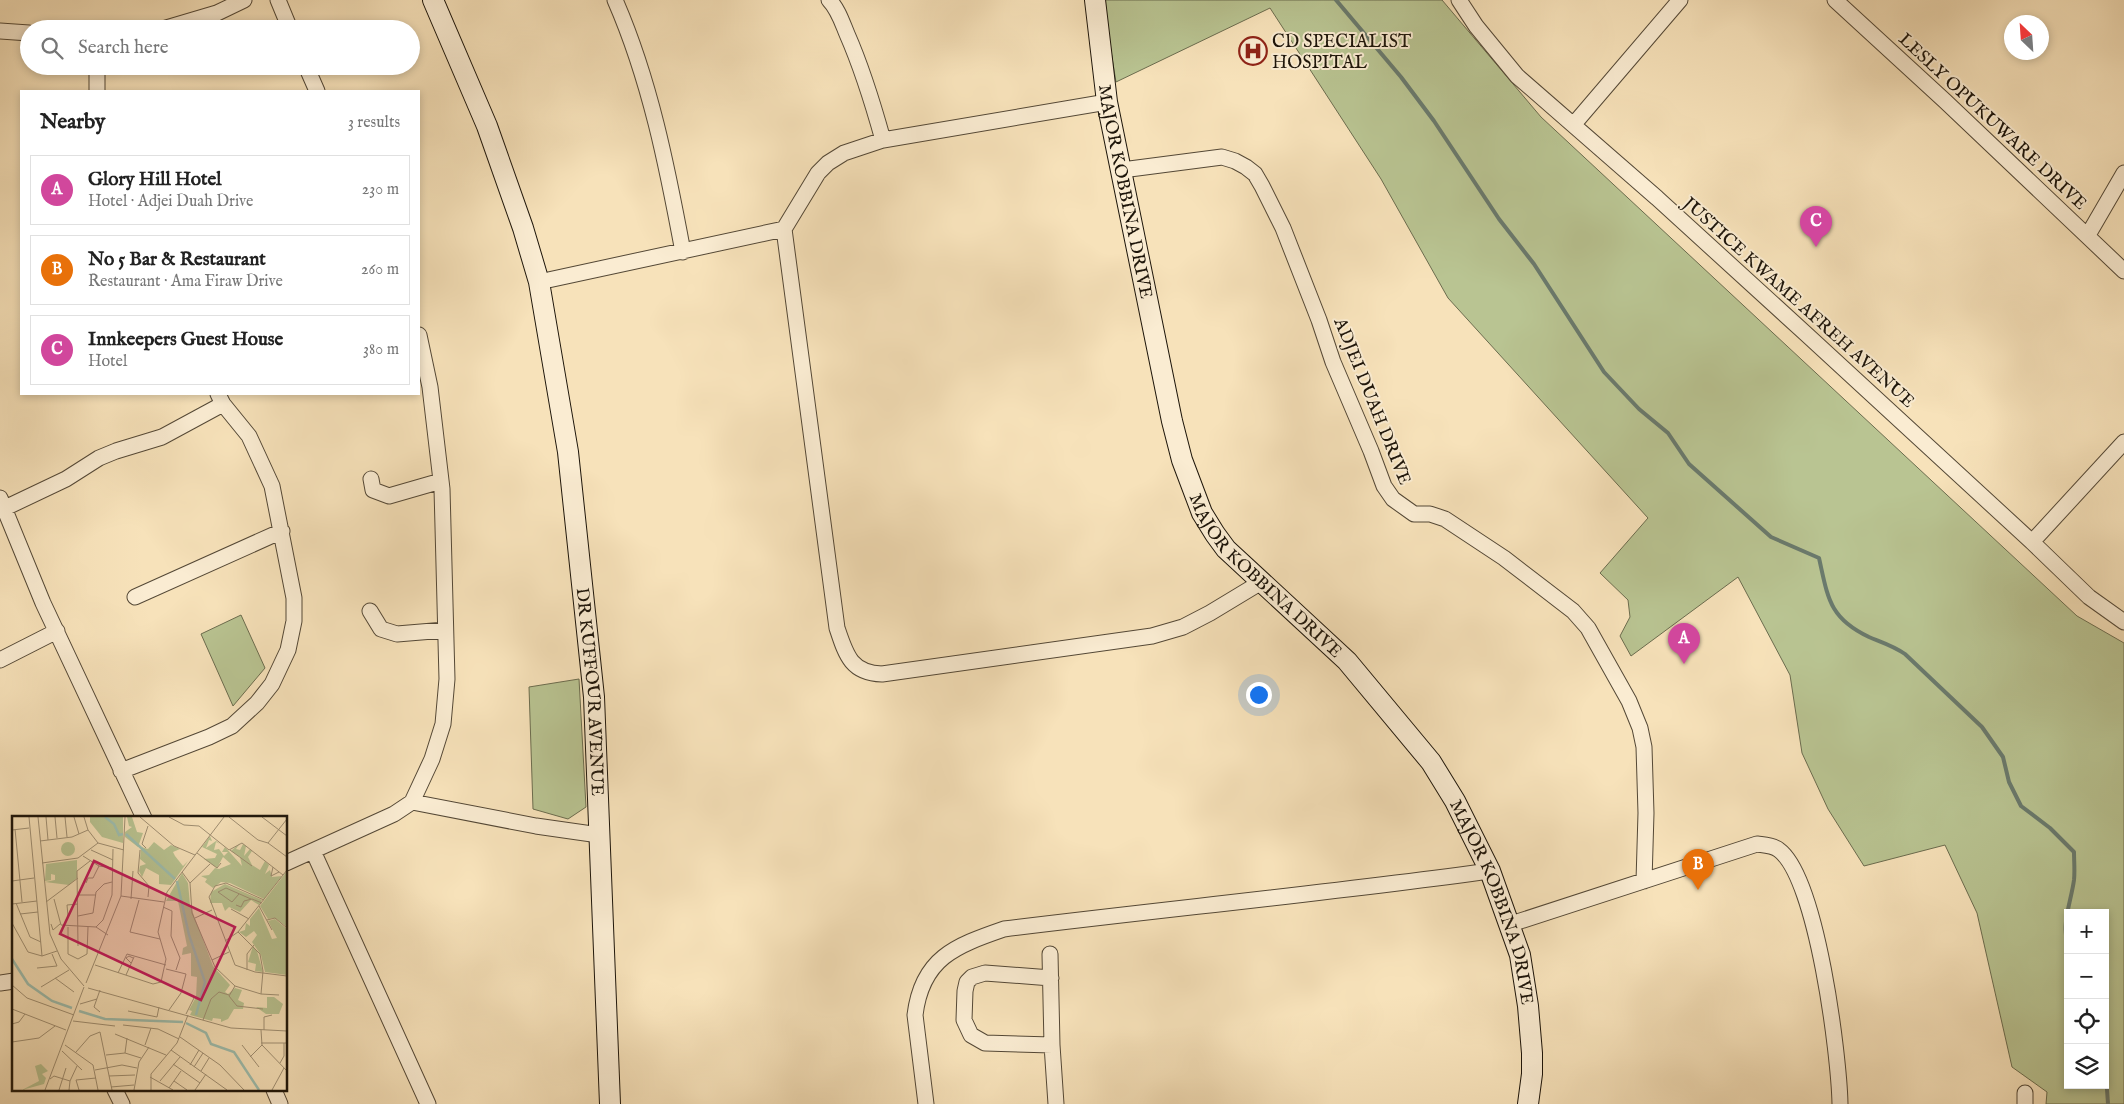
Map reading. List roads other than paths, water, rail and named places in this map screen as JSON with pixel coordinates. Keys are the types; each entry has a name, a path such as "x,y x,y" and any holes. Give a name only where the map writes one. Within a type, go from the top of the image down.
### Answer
{"street":[{"path":"193,20 217,13 244,0"},
{"path":"278,0 286,20"},
{"name":"DR KUFFOUR AVENUE","path":"433,0 487,126 508,183 539,282 569,462 594,697 610,1104"},
{"path":"615,0 640,68 659,130 682,252"},
{"path":"829,0 840,16 853,48 868,89 883,140"},
{"name":"MAJOR KOBBINA DRIVE","path":"1095,0 1107,102 1172,421 1182,460 1202,513 1226,549 1263,581 1347,661 1418,745 1444,782 1490,871 1511,924 1520,955 1528,1006 1532,1074 1528,1104"},
{"name":"JUSTICE KWAME AFREH AVENUE","path":"1459,0 1481,32 1517,76 1574,124 1806,333 2089,597 2124,622"},
{"path":"1574,124 1680,0"},
{"name":"LESLY OPUKUWARE DRIVE","path":"1834,0 1946,100 2124,271"},
{"path":"0,31 20,32"},
{"path":"97,90 98,75"},
{"path":"310,75 317,90"},
{"path":"1107,102 883,140 844,153 828,163 818,173 784,229 837,628 849,657 858,669 869,674 882,674 1152,636 1183,627 1263,581"},
{"name":"ADJEI DUAH DRIVE","path":"1122,170 1222,158 1235,161 1255,174 1283,228 1319,320 1333,362 1384,486 1403,508 1414,514 1430,514 1445,519 1504,558 1573,611 1588,628 1629,701 1640,728 1644,747 1646,813 1644,881"},
{"path":"2088,235 2124,173"},
{"path":"539,282 784,229"},
{"path":"288,862 394,814 412,802 432,759 443,724 447,679 441,481 434,416 421,359"},
{"path":"121,771 209,737 232,726 257,703 272,684 288,650 294,621 294,598 272,486 249,436 221,399 162,437 99,458 66,478 3,503 44,603 121,771 143,816"},
{"path":"2032,542 2124,442"},
{"path":"371,479 373,490 389,496 441,481"},
{"path":"135,597 282,531"},
{"path":"370,611 382,628 397,634 445,630"},
{"path":"0,660 57,631"},
{"path":"412,802 536,826 599,834"},
{"path":"1511,924 1757,844 1778,849 1787,858 1802,883 1822,960 1837,1051 1840,1104"},
{"path":"313,850 428,1104"},
{"path":"926,1104 915,1015 917,1000 930,969 941,958 986,936 1004,929 1170,908 1343,891 1490,871"},
{"path":"1050,954 1052,1045 1056,1104"},
{"path":"1051,978 976,974 967,982 964,1020 971,1035 985,1043 1052,1045"},
{"path":"116,1092 122,1104"},
{"path":"275,1092 280,1104"}],"waterway":[{"path":"1336,0 1401,77 1434,121 1499,219 1534,264 1604,372 1639,409 1668,433 1689,464 1771,537 1819,558 1828,596 1838,614 1846,622 1856,630 1905,654 1982,727 2003,757 2009,782 2021,806 2050,828 2074,852 2074,880 2068,909"},
{"path":"2107,1089 2108,1104"}],"place":[{"name":"CD SPECIALIST HOSPITAL","path":"1253,51"},
{"name":"Innkeepers Guest House","path":"1816,247"},
{"name":"Glory Hill Hotel","path":"1684,664"},
{"name":"No 5 Bar & Restaurant","path":"1698,890"}]}
